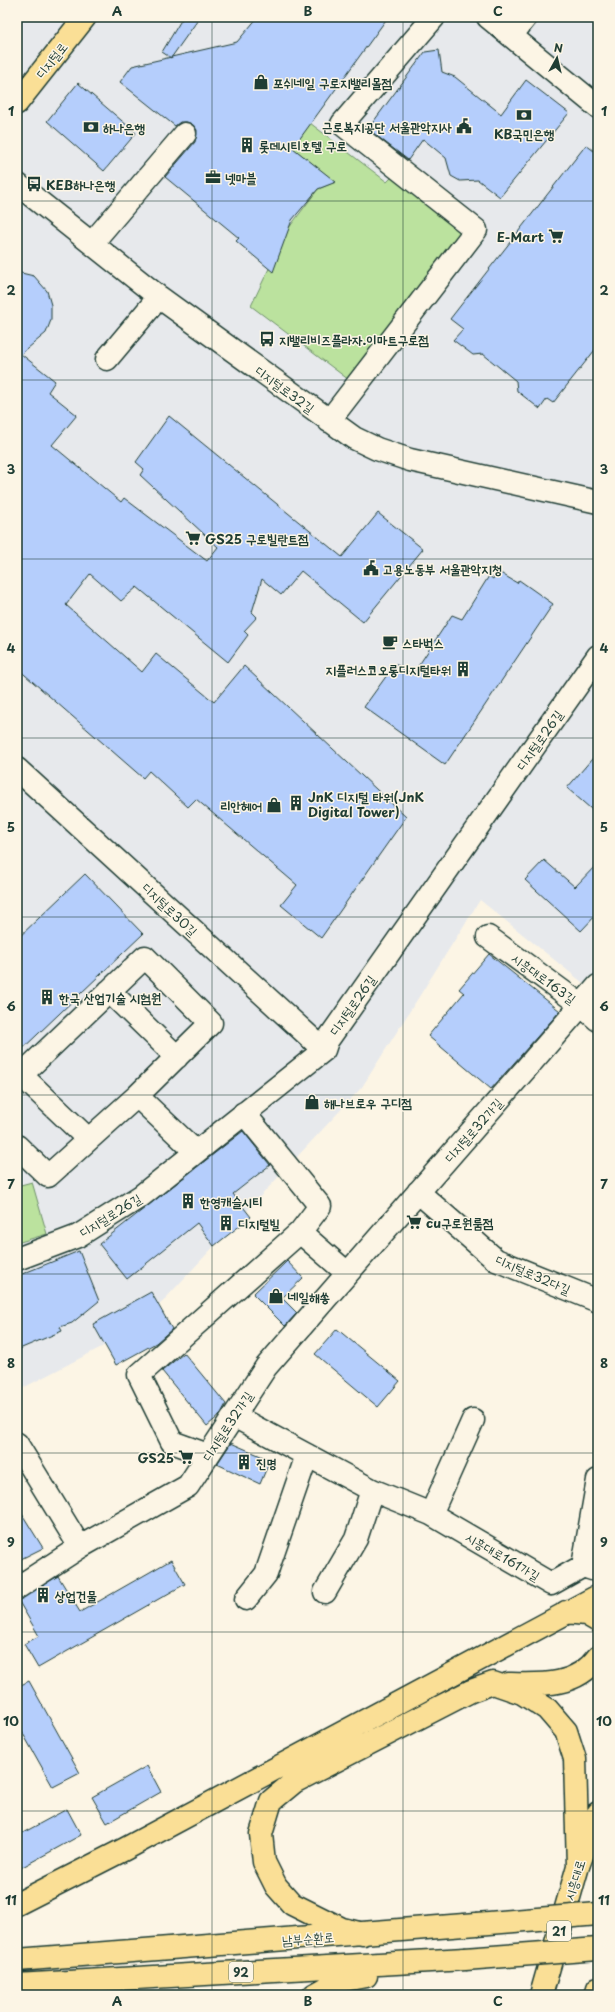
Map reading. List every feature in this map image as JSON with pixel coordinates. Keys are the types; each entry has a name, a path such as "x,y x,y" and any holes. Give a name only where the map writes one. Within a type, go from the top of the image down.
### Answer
{"main road":[{"name":"디지털로","path":"17,103 85,17"},
{"path":"17,1904 125,1849 598,1596"},
{"path":"566,1612 586,1614 598,1621"},
{"path":"363,1934 342,1929 292,1904 276,1886 264,1862 261,1834 270,1801 294,1782 471,1691 493,1683 545,1685 570,1680 592,1665 598,1657"},
{"path":"493,1683 522,1693 541,1705 547,1709 566,1731 575,1759 578,1866"},
{"name":"시흥대로","path":"541,1995 578,1866 598,1813"},
{"name":"남부순환로","path":"17,1960 363,1934 598,1914"},
{"name":"92","path":"17,1985 465,1959 598,1948"},
{"path":"314,1995 339,1981 465,1959"},
{"path":"596,1995 598,1988"},
{"path":"17,1993 30,1995"}],"street":[{"path":"329,421 476,230 342,124 434,17"},
{"path":"488,17 598,107"},
{"path":"511,36 526,17"},
{"path":"92,243 185,134"},
{"name":"디지털로32길","path":"17,184 159,297 354,438 377,449 410,460 598,502"},
{"path":"107,359 159,297"},
{"name":"디지털로26길","path":"17,1259 78,1236 141,1196 324,1050 332,1034 598,656"},
{"name":"디지털로30길","path":"17,769 324,1050"},
{"name":"시흥대로163길","path":"488,937 581,1005 598,1020"},
{"path":"17,1146 48,1176 137,1096 211,1023 144,957 19,1077 88,1139"},
{"name":"디지털로32가길","path":"17,1588 80,1547 188,1486 266,1367 598,986"},
{"path":"109,992 177,1057"},
{"path":"137,1096 196,1152"},
{"path":"208,1455 172,1442 139,1374 300,1232 320,1206 244,1113"},
{"name":"디지털로32다길","path":"418,1192 496,1260 598,1301"},
{"path":"300,1232 347,1273"},
{"name":"시흥대로161가길","path":"234,1416 372,1490 430,1514 551,1584 590,1569"},
{"path":"430,1514 473,1420"},
{"path":"17,1444 80,1547"},
{"path":"246,1599 266,1574 307,1455"},
{"path":"590,1569 598,1480"},
{"path":"325,1592 356,1539 372,1490"}],"shaded area":[{"path":"17,17 598,17 598,995 480,900 362,1087 138,1328 17,1391"}],"green space":[{"path":"310,123 387,182 399,170 476,230 357,386 251,306 288,229 318,189 335,182 293,148"},
{"path":"32,1182 47,1234 17,1243 17,1186"}],"building":[{"path":"183,17 200,17 171,58 162,52"},
{"name":"롯데시티호텔 구로","path":"258,17 388,17 293,148 336,182 318,189 292,220 273,272 236,241 239,238 165,177 195,142 197,130 193,125 187,122 180,122 175,126 120,82 132,66 237,42"},
{"name":"근로복지공단 서울관악지사","path":"439,50 442,72 455,77 501,114 526,80 569,113 500,197 478,180 460,181 451,176 446,158 423,139 408,160 368,129 425,52"},
{"name":"하나은행","path":"78,83 136,133 104,171 47,121"},
{"name":"E-Mart","path":"586,145 598,154 598,346 553,403 547,399 540,409 517,391 516,381 483,354 473,355 453,340 463,329 450,319"},
{"path":"17,272 34,276 47,291 51,305 51,320 46,333 21,354 55,381 48,392 77,415 52,445 121,502 124,498 207,561 218,547 140,475 144,469 136,462 169,416 342,557 378,513 423,549 363,622 301,571 281,595 262,579 252,612 257,617 244,631 248,635 228,662 137,587 121,601 90,574 66,605 142,672 156,654 214,702 244,666 406,817 321,938 281,905 297,885 196,799 188,807 149,771 143,778 17,668"},
{"name":"지플러스코오롱디지털타워","path":"497,571 517,583 519,580 553,604 445,765 364,707 395,664 413,674 452,615 462,619 489,576 493,579"},
{"path":"598,752 598,815 567,788"},
{"path":"544,860 575,887 598,863 598,913 581,931 525,880"},
{"name":"한국 산업기술 시험원","path":"85,874 143,934 17,1054 17,939"},
{"path":"489,954 560,1011 491,1089 428,1036 464,993 459,989"},
{"name":"한영캐슬시티","path":"243,1131 270,1165 233,1194 251,1217 214,1246 197,1223 127,1279 99,1244"},
{"path":"79,1251 99,1301 72,1323 60,1327 62,1331 17,1350 17,1276"},
{"path":"287,1261 303,1278 282,1298 297,1313 285,1326 253,1294"},
{"path":"151,1292 172,1329 156,1343 116,1365 93,1324"},
{"path":"337,1329 400,1381 378,1407 315,1354"},
{"path":"184,1353 226,1404 220,1415 207,1426 162,1371"},
{"name":"진명","path":"231,1443 270,1460 260,1484 217,1464"},
{"path":"17,1506 43,1548 17,1561"},
{"path":"171,1560 185,1584 38,1668 24,1644 39,1636 18,1600 58,1576 80,1612"},
{"path":"29,1681 80,1773 53,1787 17,1723 17,1687"},
{"path":"147,1766 161,1792 107,1823 92,1797"},
{"path":"67,1809 81,1835 17,1870 17,1836"}],"place":[{"name":"포쉬네일 구로지밸리몰점","path":"261,82"},
{"name":"KB국민은행","path":"524,115"},
{"name":"근로복지공단 서울관악지사","path":"464,126"},
{"name":"하나은행","path":"91,127"},
{"name":"롯데시티호텔 구로","path":"247,145"},
{"name":"넷마블","path":"213,177"},
{"name":"KEB하나은행","path":"34,184"},
{"name":"E-Mart","path":"556,236"},
{"name":"지밸리비즈플라자.이마트구로점","path":"267,339"},
{"name":"GS25 구로빌란트점","path":"193,538"},
{"name":"고용노동부 서울관악지청","path":"371,568"},
{"name":"스타벅스","path":"390,642"},
{"name":"지플러스코오롱디지털타워","path":"463,669"},
{"name":"JnK 디지털 타워(JnK Digital Tower)","path":"296,803"},
{"name":"리안헤어","path":"274,805"},
{"name":"한국 산업기술 시험원","path":"47,997"},
{"name":"해나브로우 구디점","path":"312,1102"},
{"name":"한영캐슬시티","path":"188,1201"},
{"name":"cu구로원룸점","path":"414,1222"},
{"name":"디지털빌","path":"226,1223"},
{"name":"네일해쏭","path":"276,1296"},
{"name":"GS25","path":"186,1457"},
{"name":"진명","path":"244,1462"},
{"name":"상업건물","path":"43,1595"}]}
